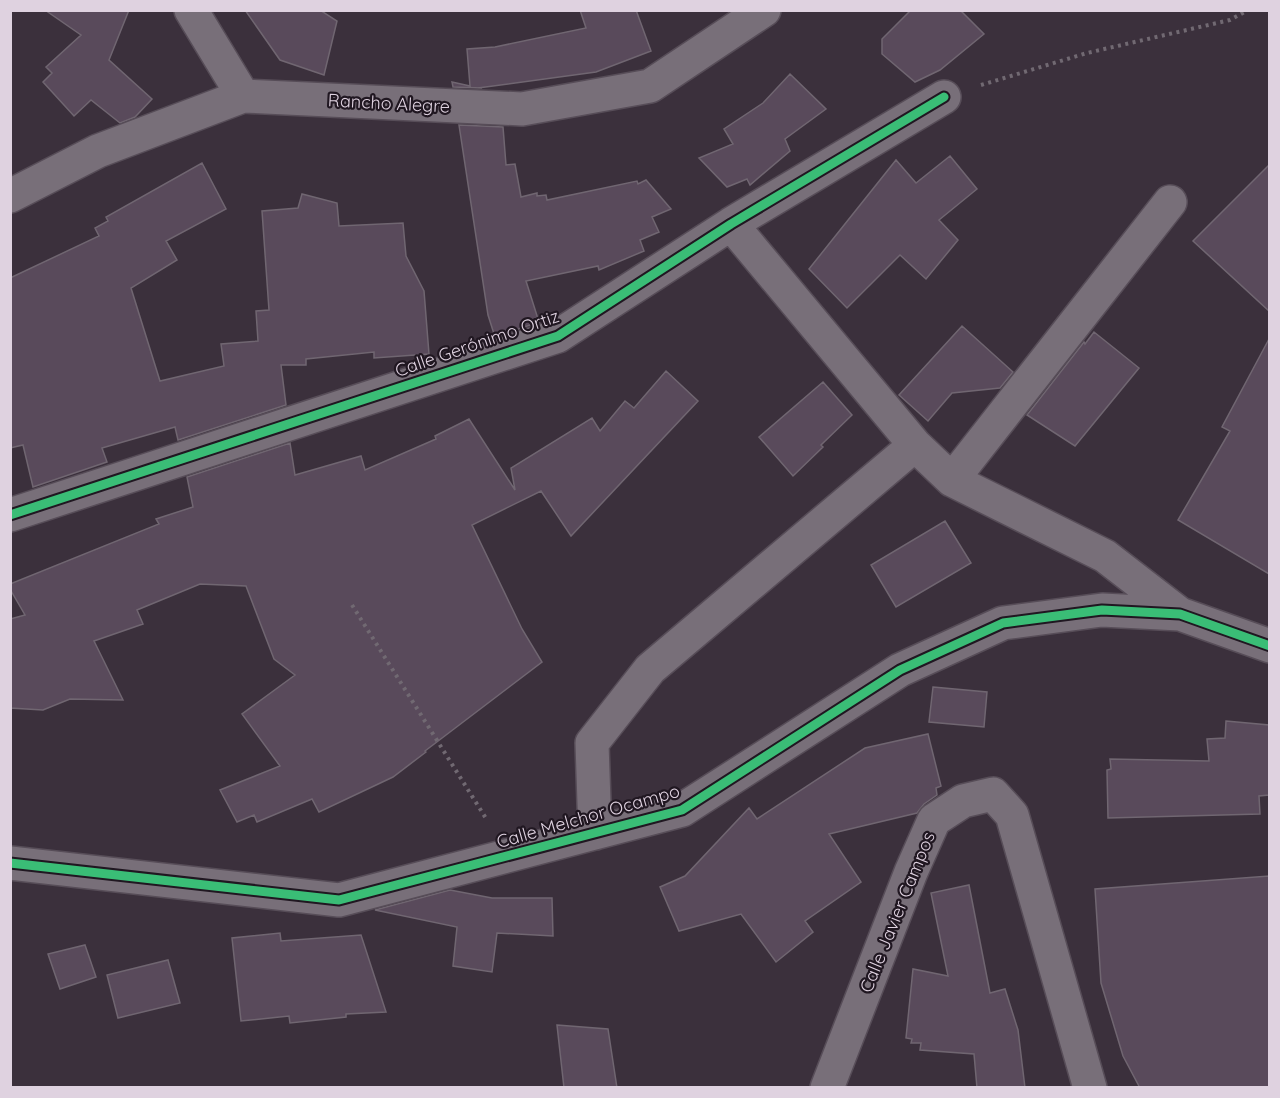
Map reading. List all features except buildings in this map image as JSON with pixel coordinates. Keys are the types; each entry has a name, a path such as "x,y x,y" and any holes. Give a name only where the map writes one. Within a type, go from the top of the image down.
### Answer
{"street":[{"path":"191,10 243,96"},
{"name":"Rancho Alegre","path":"10,196 98,151 243,96 522,109 650,86 764,10"},
{"name":"Calle Gerónimo Ortiz","path":"10,515 558,336 731,224 944,97"},
{"path":"952,480 1170,202"},
{"path":"731,224 915,445 952,480 1105,556 1180,614"},
{"path":"595,833 592,743 650,669 915,445"},
{"name":"Calle Melchor Ocampo","path":"10,863 339,900 682,810 900,670 1003,623 1102,610 1180,614 1269,646"},
{"name":"Calle Javier Campos","path":"827,1088 911,872 934,820 963,801 993,794 1012,815 1090,1088"}],"path":[{"path":"944,97 1087,53 1230,20 1248,10"},
{"path":"352,605 509,856"}],"cycle path":[{"path":"10,515 558,336 731,224 944,97"},
{"path":"10,863 339,900 682,810 900,670 1003,623 1102,610 1180,614 1270,646"}]}
